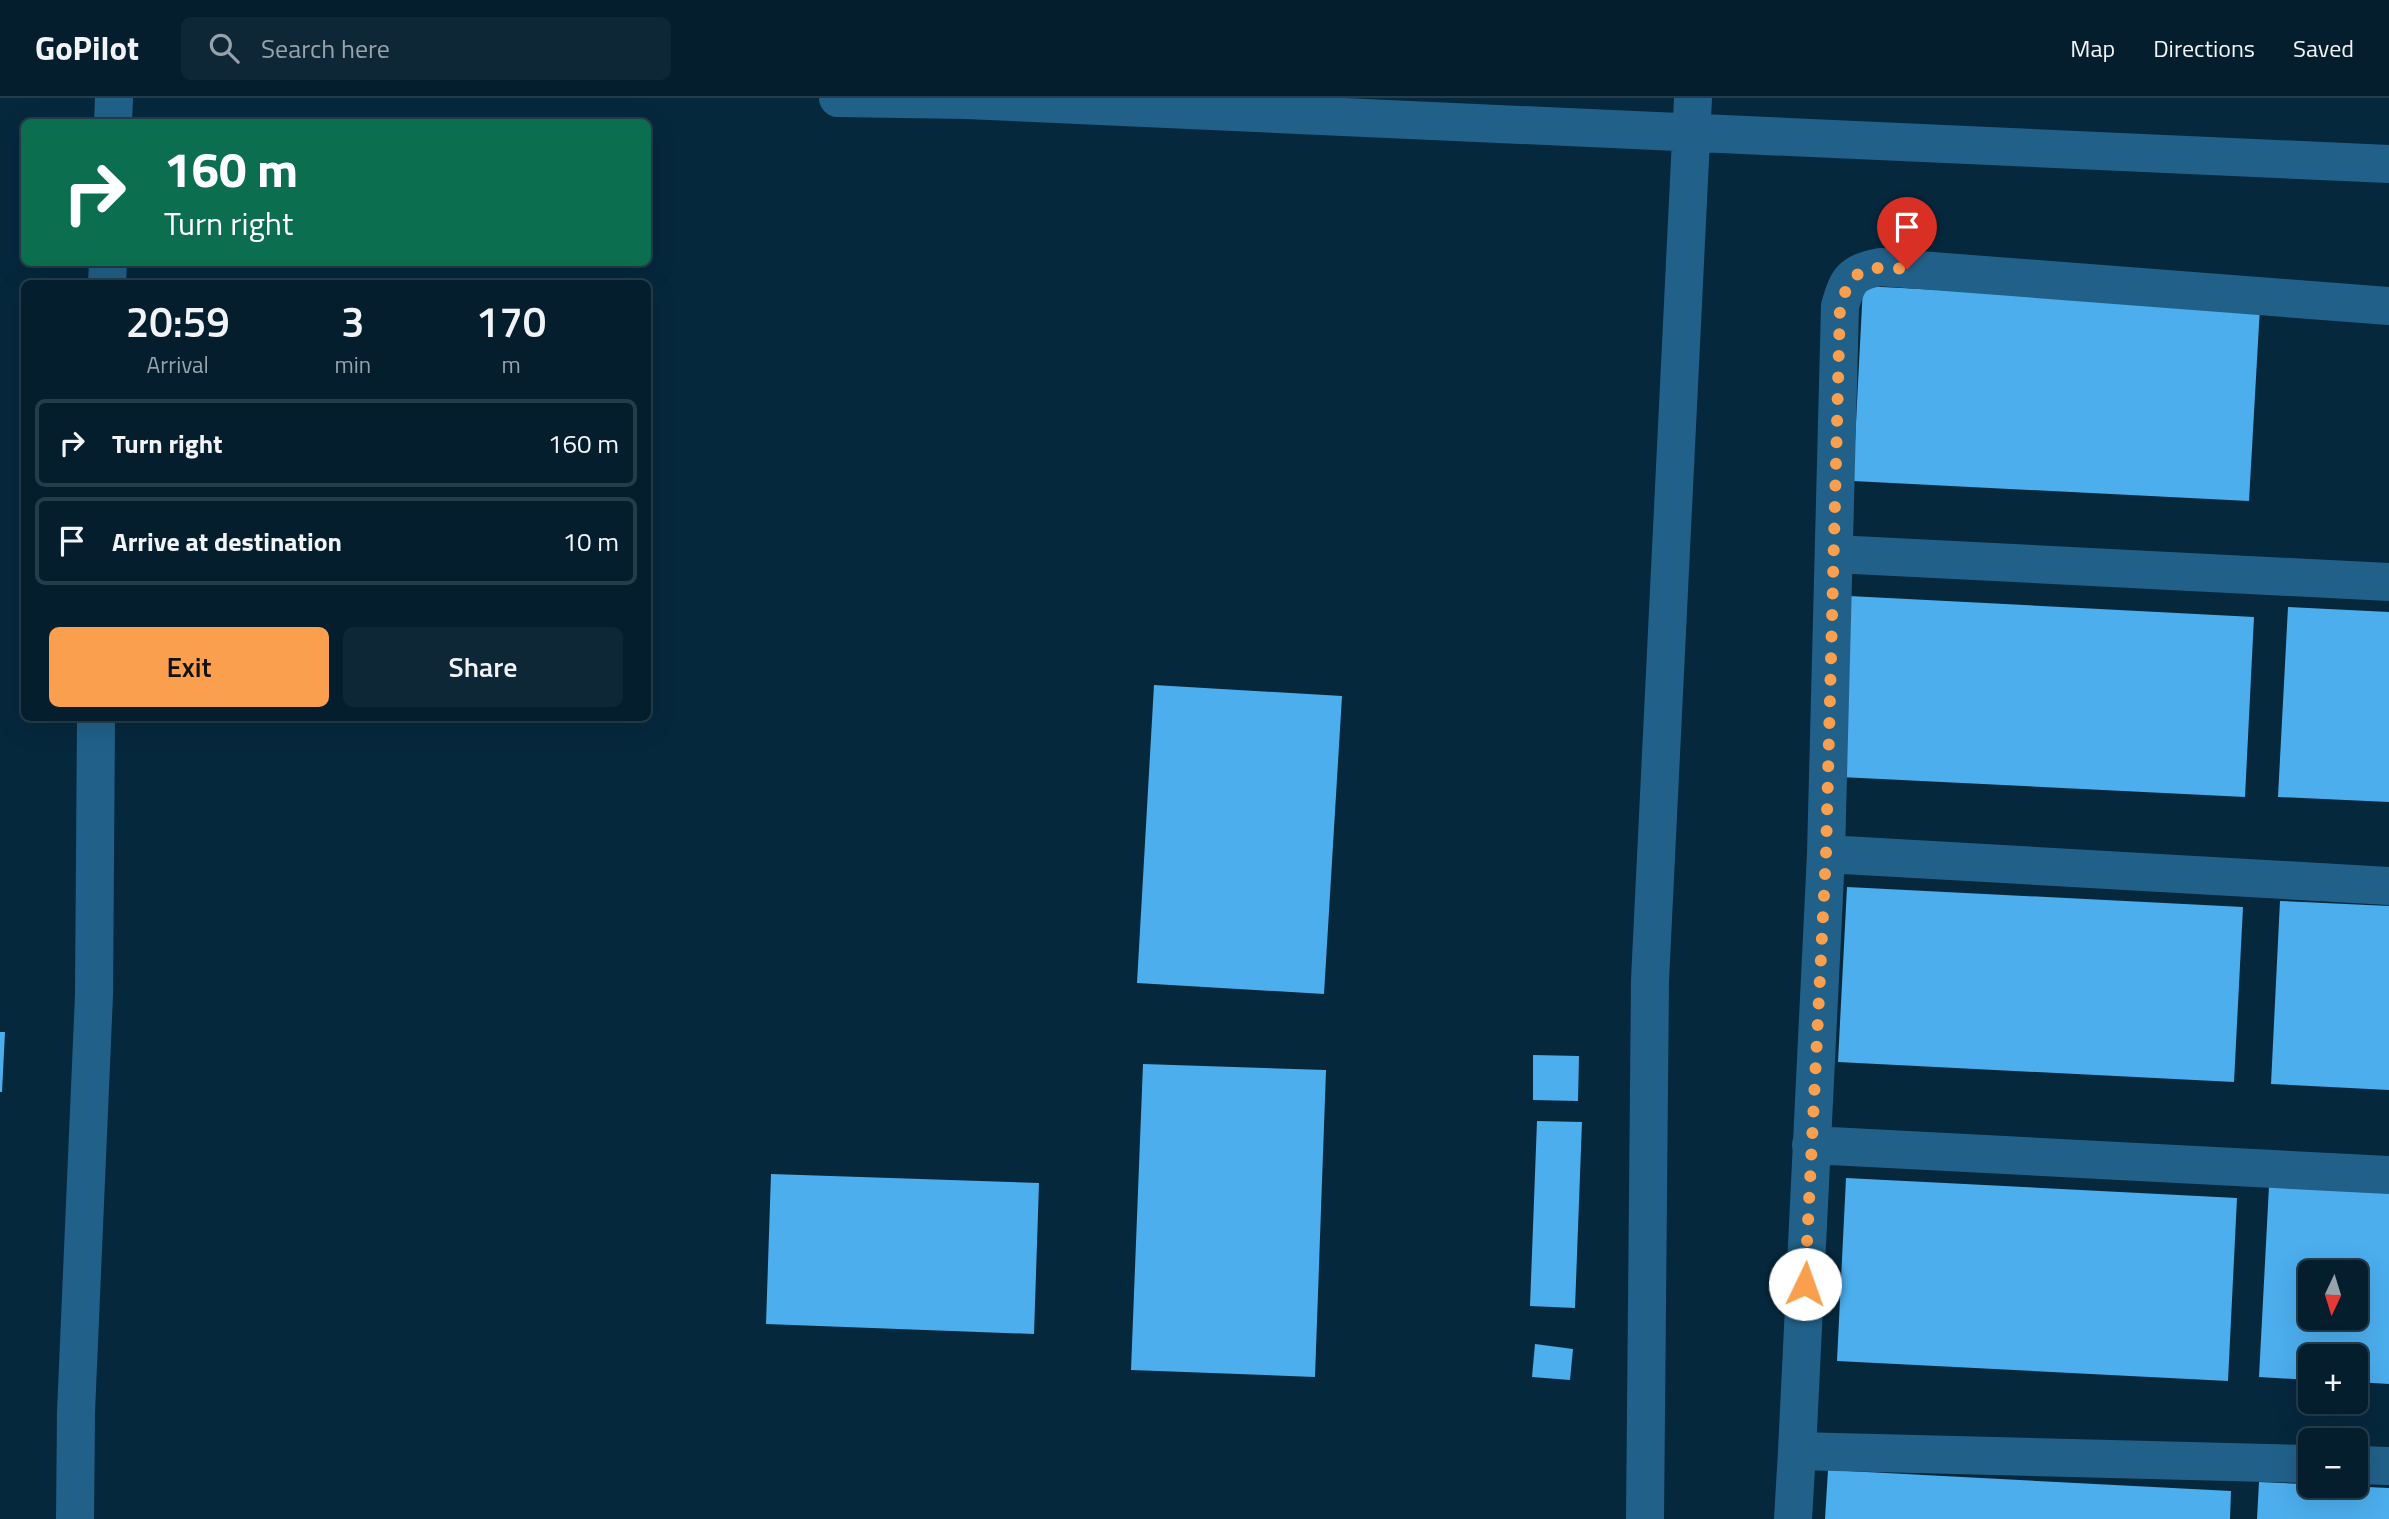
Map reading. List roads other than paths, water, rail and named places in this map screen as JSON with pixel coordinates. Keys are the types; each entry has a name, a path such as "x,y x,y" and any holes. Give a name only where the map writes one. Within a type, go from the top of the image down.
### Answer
{"street":[{"path":"113,119 114,98"},
{"path":"838,98 1692,115 2389,164"},
{"path":"1645,1519 1650,980 1692,115"},
{"path":"1793,1519 1826,854 1840,306 1846,285 1861,271 1880,267 2389,306"},
{"path":"1834,554 2389,582"},
{"path":"75,1519 76,1412 94,995 96,721"},
{"path":"1826,854 2389,886"},
{"path":"1811,1145 2389,1175"},
{"path":"1797,1451 2298,1464"},
{"path":"2368,1465 2389,1466"}]}
